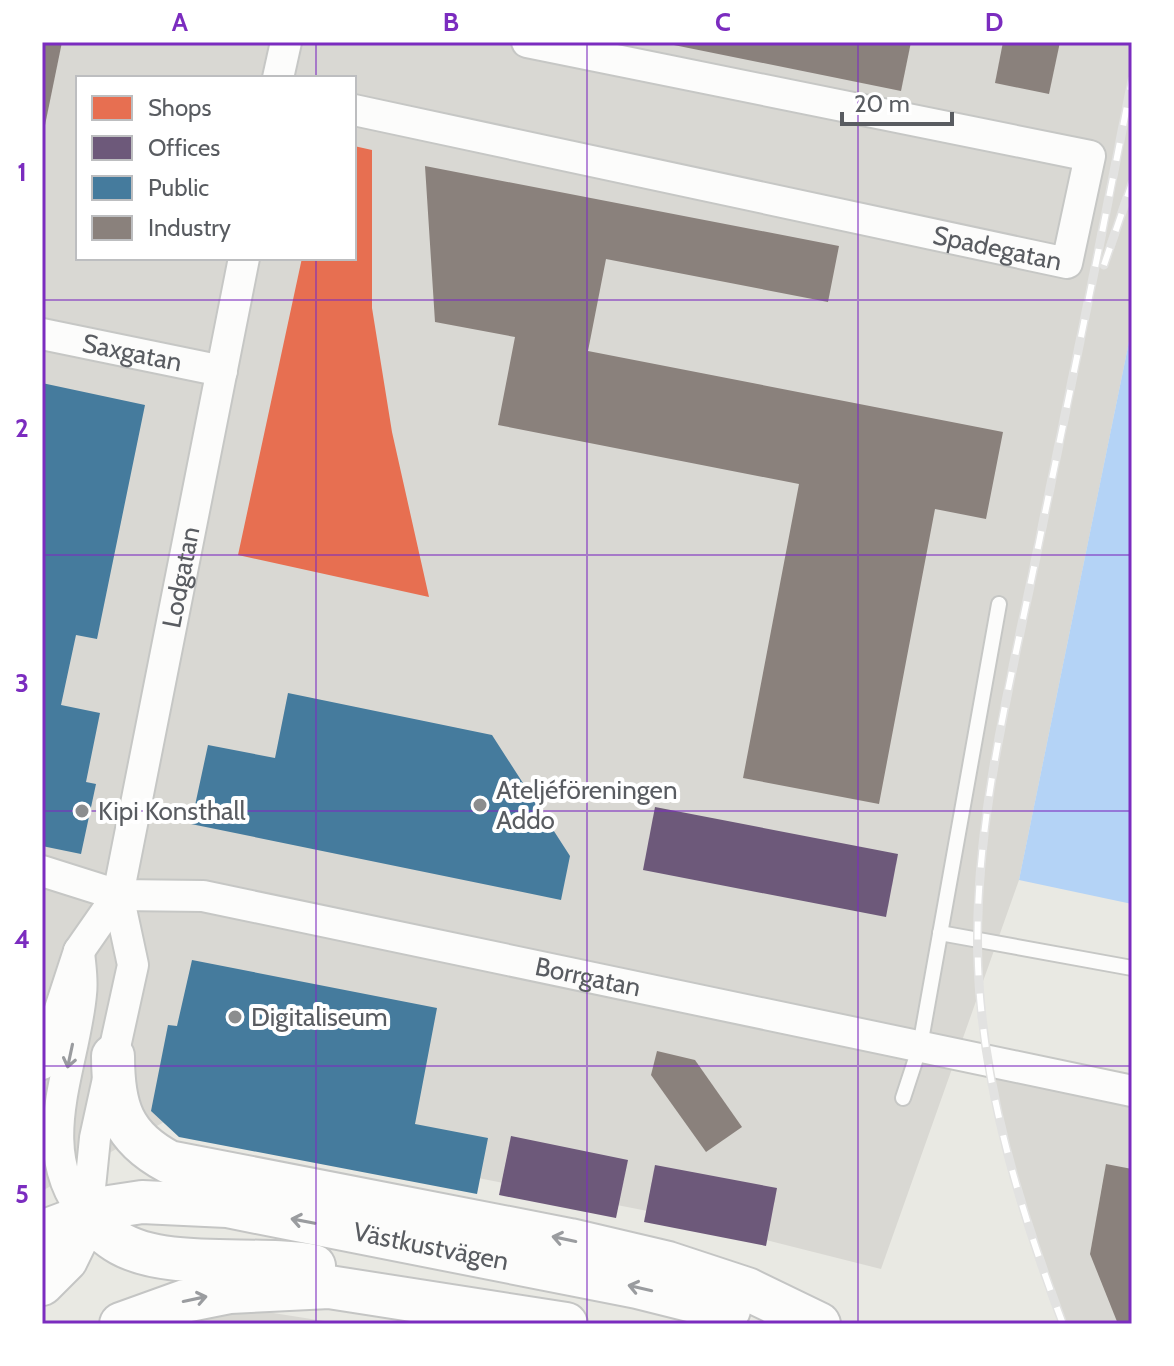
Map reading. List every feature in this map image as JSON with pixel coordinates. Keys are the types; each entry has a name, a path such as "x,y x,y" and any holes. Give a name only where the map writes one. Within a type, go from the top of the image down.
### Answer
{"main road":[{"path":"113,1056 113,1088 119,1112 131,1134 169,1162 541,1234 668,1263 747,1289 819,1324"},
{"name":"Västkustvägen","path":"42,1232 109,1207 142,1202 227,1206 637,1287 775,1324"},
{"path":"42,1284 66,1260 87,1217"},
{"name":"Västkustvägen","path":"87,1217 118,1243 142,1251 191,1260 298,1263 425,1290 498,1312"},
{"name":"Västkustvägen","path":"121,1324 185,1301 278,1288 329,1287 566,1324"}],"street":[{"path":"278,76 286,42"},
{"name":"Spadegatan","path":"356,110 1067,263 1090,156 527,42"},
{"name":"Lodgatan","path":"87,1217 95,1138 133,965 118,895 244,260"},
{"name":"Saxgatan","path":"42,334 222,371"},
{"name":"Borrgatan","path":"42,871 118,895 203,896 1132,1091"},
{"name":"Lodgatan","path":"42,1064 79,951 118,895"},
{"path":"79,951 82,992 58,1113 56,1141 62,1172 74,1202 87,1217"}],"lane":[{"path":"903,1098 920,1046 999,604"},
{"path":"940,933 1132,968"}],"shaded area":[{"path":"42,42 1132,42 1132,327 1019,880 881,1269 663,1214 171,1118 42,1191"},
{"path":"989,1059 1132,1091 1132,1324 1063,1324 1027,1227"},
{"path":"203,1302 343,1324 156,1324"}],"water":[{"path":"1132,327 1132,904 1019,880"}],"building: Shops":[{"path":"356,146 372,150 372,308 392,432 429,597 238,555 302,260 356,260"}],"building: Offices":[{"path":"655,807 898,854 886,917 643,870"},
{"path":"511,1136 628,1160 616,1218 499,1195"},
{"path":"655,1165 777,1188 766,1246 644,1222"}],"building: Public":[{"path":"42,383 145,405 97,639 76,635 61,705 100,713 86,782 96,784 81,854 42,846"},
{"path":"288,693 492,735 570,856 561,900 191,824 208,745 275,758"},
{"path":"192,960 437,1008 415,1124 488,1138 477,1194 179,1137 151,1111 168,1025 177,1026"}],"building: Industry":[{"path":"42,42 62,42 43,135 42,134"},
{"path":"659,42 911,42 901,91"},
{"path":"1003,42 1060,42 1049,94 995,83"},
{"path":"425,166 839,246 828,302 606,259 588,351 1003,432 986,519 935,509 879,804 743,778 799,484 498,425 515,337 435,322"},
{"path":"657,1051 695,1060 742,1127 706,1152 651,1075"},
{"path":"1106,1164 1132,1169 1132,1324 1118,1324 1090,1254"}],"railway":[{"path":"1063,1324 1032,1237 996,1103 981,1011 978,915 994,762 1132,80"},
{"path":"1104,265 1132,183"}],"place":[{"name":"Ateljéföreningen Addo","path":"480,805"},
{"name":"Kipi Konsthall","path":"82,811"},
{"name":"Digitaliseum","path":"235,1017"}]}
